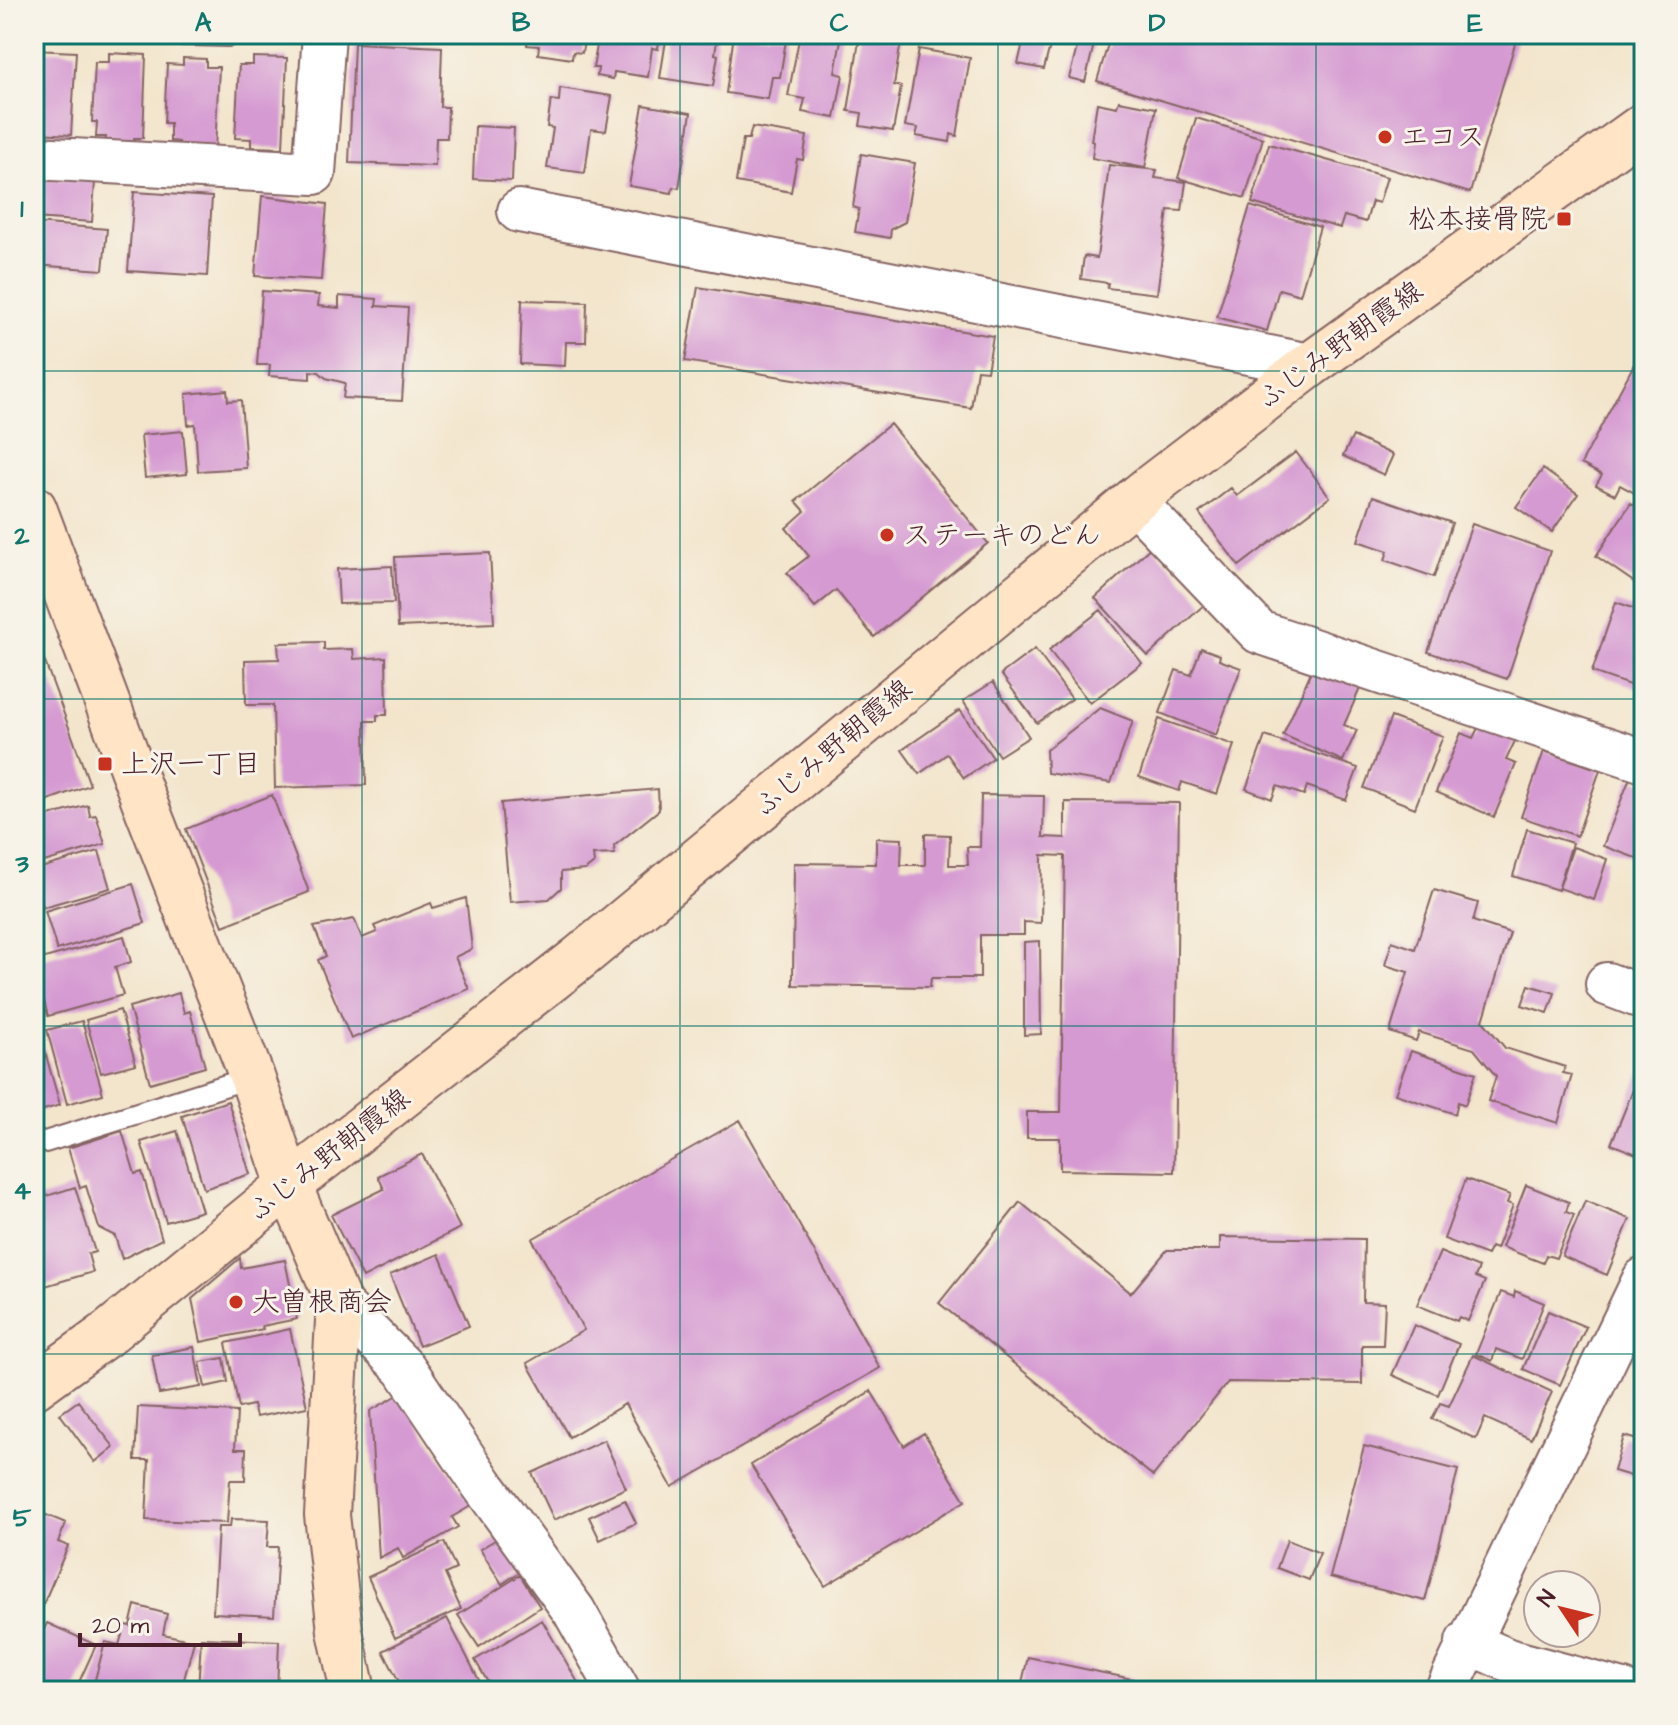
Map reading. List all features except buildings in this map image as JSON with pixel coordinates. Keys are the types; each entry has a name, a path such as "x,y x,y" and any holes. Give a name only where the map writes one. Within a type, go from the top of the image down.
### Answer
{"main road":[{"name":"ふじみ野朝霞線","path":"34,1387 107,1334 289,1185 579,958 1133,500 1310,365 1644,125"},
{"path":"34,508 252,1077 289,1185 339,1303 327,1515 340,1631 353,1691"}],"street":[{"path":"34,158 314,173 324,34"},
{"path":"519,211 1310,365"},
{"path":"1133,500 1259,632 1644,761"},
{"path":"1446,1691 1467,1642 1641,1292"},
{"path":"339,1303 405,1369 482,1484 574,1611 619,1691"},
{"path":"1467,1642 1508,1660 1623,1691"}],"lane":[{"path":"156,34 228,36"},
{"path":"45,1142 252,1077"}],"place":[{"name":"エコス","path":"1385,137"},
{"name":"松本接骨院","path":"1564,219"},
{"name":"ステーキのどん","path":"887,535"},
{"name":"上沢一丁目","path":"105,764"},
{"name":"大曽根商会","path":"236,1302"}]}
